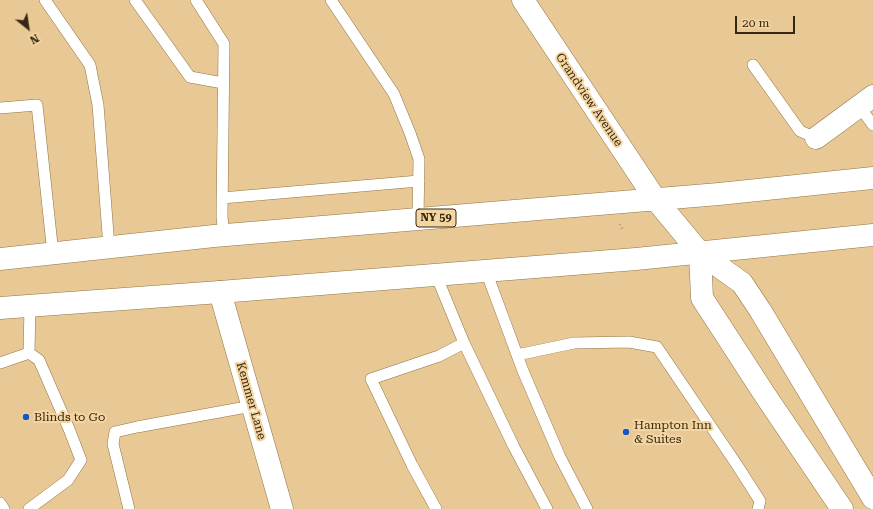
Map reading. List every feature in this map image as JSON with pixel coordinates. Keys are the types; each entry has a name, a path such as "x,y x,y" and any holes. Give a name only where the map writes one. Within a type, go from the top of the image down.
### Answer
{"main road":[{"name":"Grandview Avenue","path":"523,0 656,200 700,253 742,283 760,310 873,498"},
{"path":"816,138 866,101"},
{"name":"NY 59","path":"0,260 224,235 656,200 873,178"},
{"path":"0,308 486,271 700,253 873,235"},
{"path":"700,253 702,298 842,509"},
{"name":"Kemmer Lane","path":"220,292 282,509"}],"lane":[{"path":"45,0 90,65 98,105 109,247"},
{"path":"135,0 190,77 223,83"},
{"path":"196,0 224,44 222,198 224,235"},
{"path":"331,0 394,94 419,159 418,219"},
{"path":"753,65 800,131 816,138"},
{"path":"866,101 873,125"},
{"path":"0,108 37,105 52,254"},
{"path":"222,198 419,181"},
{"path":"486,271 517,355 560,457 587,509"},
{"path":"436,275 464,343 514,447 547,509"},
{"path":"30,306 30,353"},
{"path":"517,355 574,343 629,342 657,346 760,501 758,509"},
{"path":"436,509 412,465 371,379 439,356 464,343"},
{"path":"0,363 30,353"},
{"path":"29,509 68,480 80,460 69,429 39,360 30,353"},
{"path":"129,509 113,444 115,432 252,406"},
{"path":"0,503 4,509"}],"place":[{"name":"Blinds to Go","path":"26,417"},
{"name":"Hampton Inn & Suites","path":"626,432"}]}
